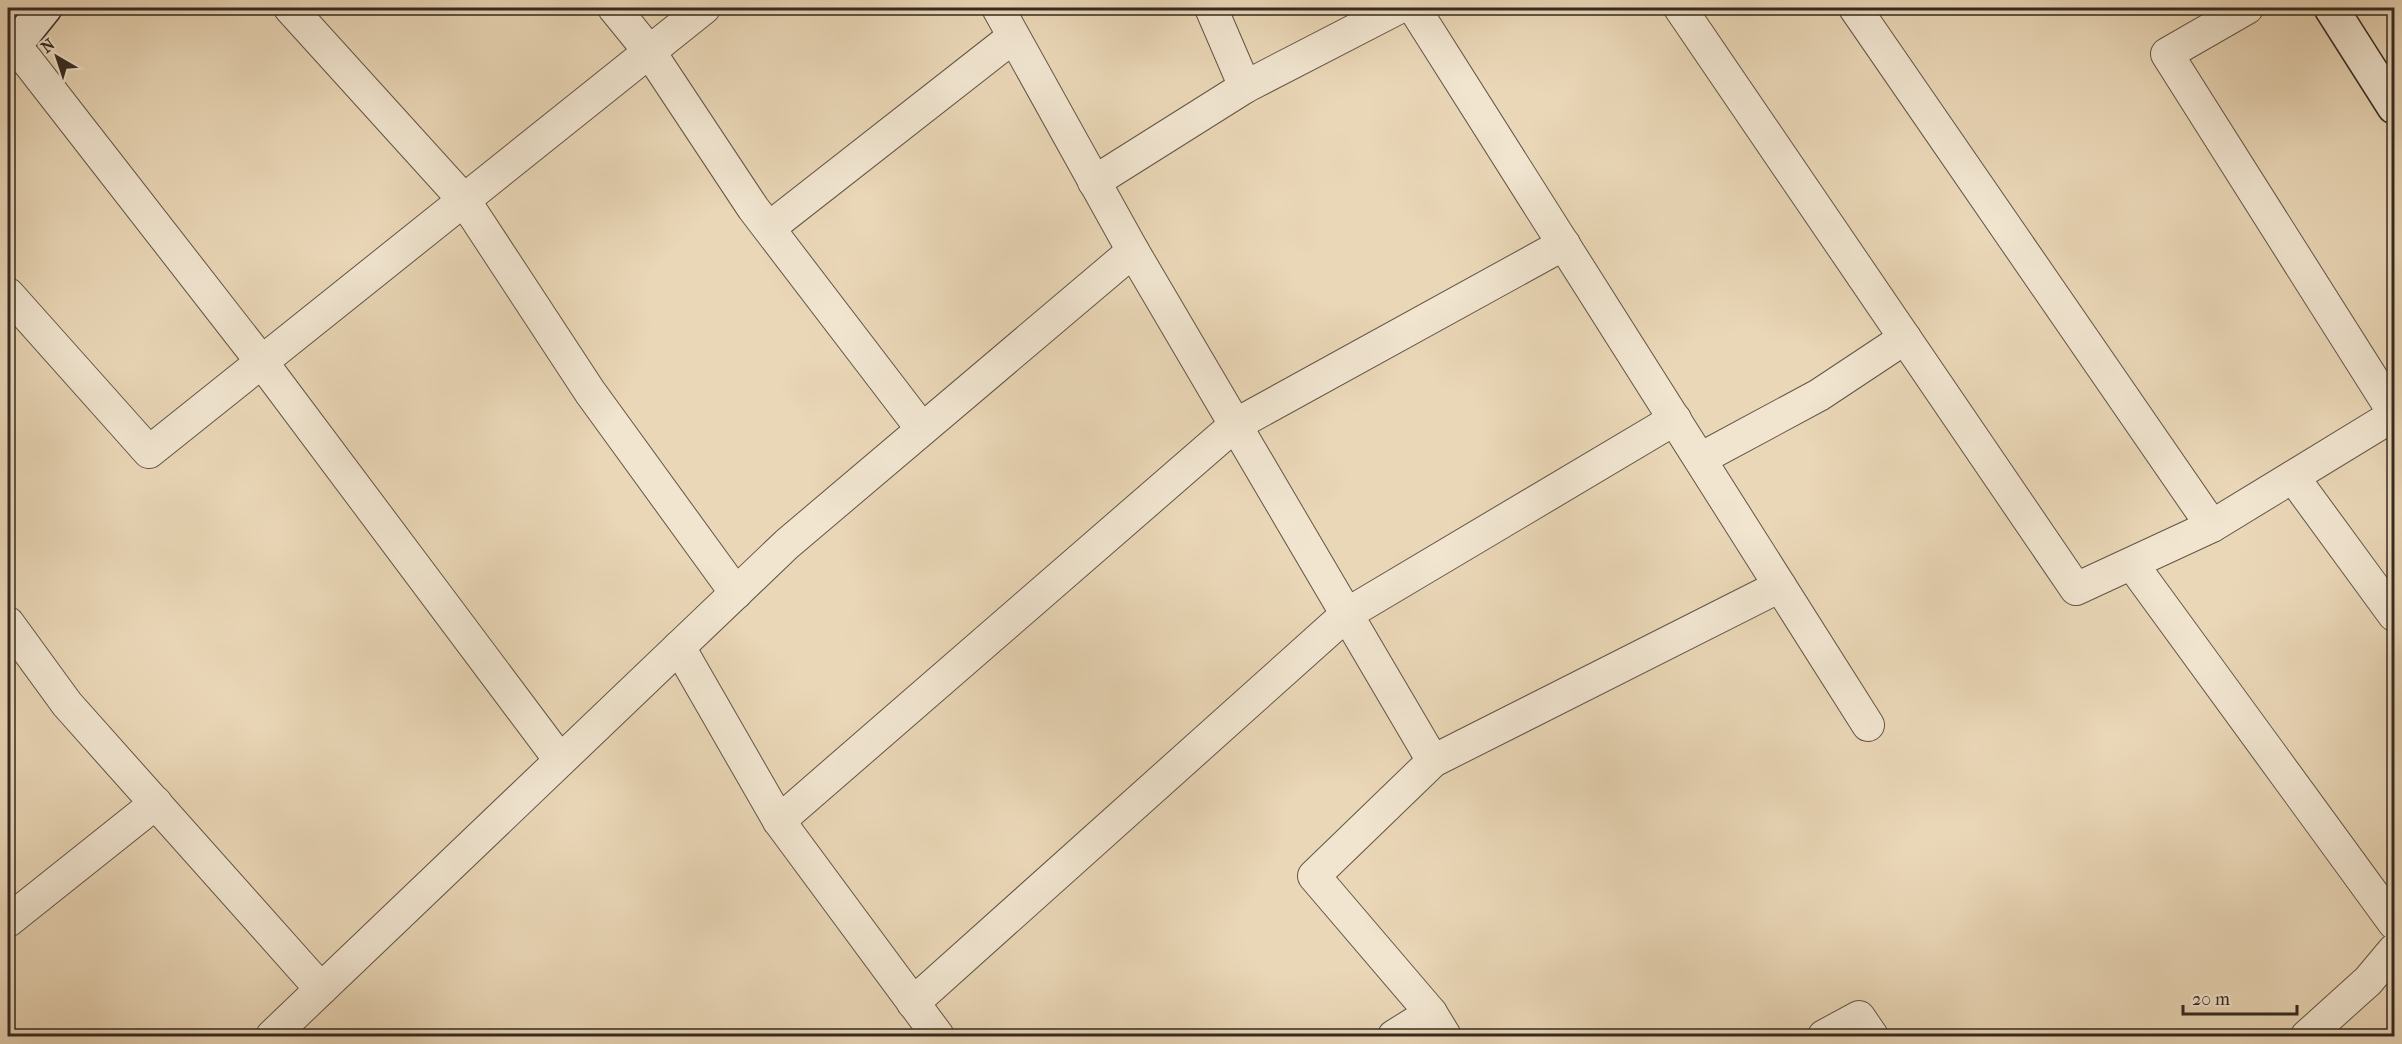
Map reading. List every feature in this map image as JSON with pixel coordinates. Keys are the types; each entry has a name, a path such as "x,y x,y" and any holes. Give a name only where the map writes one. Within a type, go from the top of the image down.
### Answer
{"main road":[{"path":"11,49 45,8"},
{"path":"2331,8 2394,107"}],"street":[{"path":"290,8 464,200 590,392 736,593"},
{"path":"614,8 649,51 769,228 922,429"},
{"path":"8,294 149,453 704,8"},
{"path":"998,8 1133,251 1433,761"},
{"path":"1211,8 1245,87"},
{"path":"1094,182 1245,87 1398,8"},
{"path":"1414,8 1868,725"},
{"path":"1680,8 2076,589 2212,526 2394,414 2167,54 2247,8"},
{"path":"1855,8 2212,526"},
{"path":"769,228 1013,37"},
{"path":"11,49 261,362 560,760"},
{"path":"779,821 1235,425 1564,244"},
{"path":"272,1036 787,544 1133,251"},
{"path":"1700,459 1820,395 1905,338"},
{"path":"913,1003 1347,614 1675,419"},
{"path":"2293,477 2394,615"},
{"path":"2132,564 2394,923"},
{"path":"1394,1036 1438,1025 1314,876 1433,761 1780,586"},
{"path":"8,624 67,704 321,989"},
{"path":"679,647 779,821 938,1036"},
{"path":"8,921 156,803"},
{"path":"2307,1036 2367,981 2394,950"},
{"path":"1824,1036 1859,1017 1872,1036"}]}
